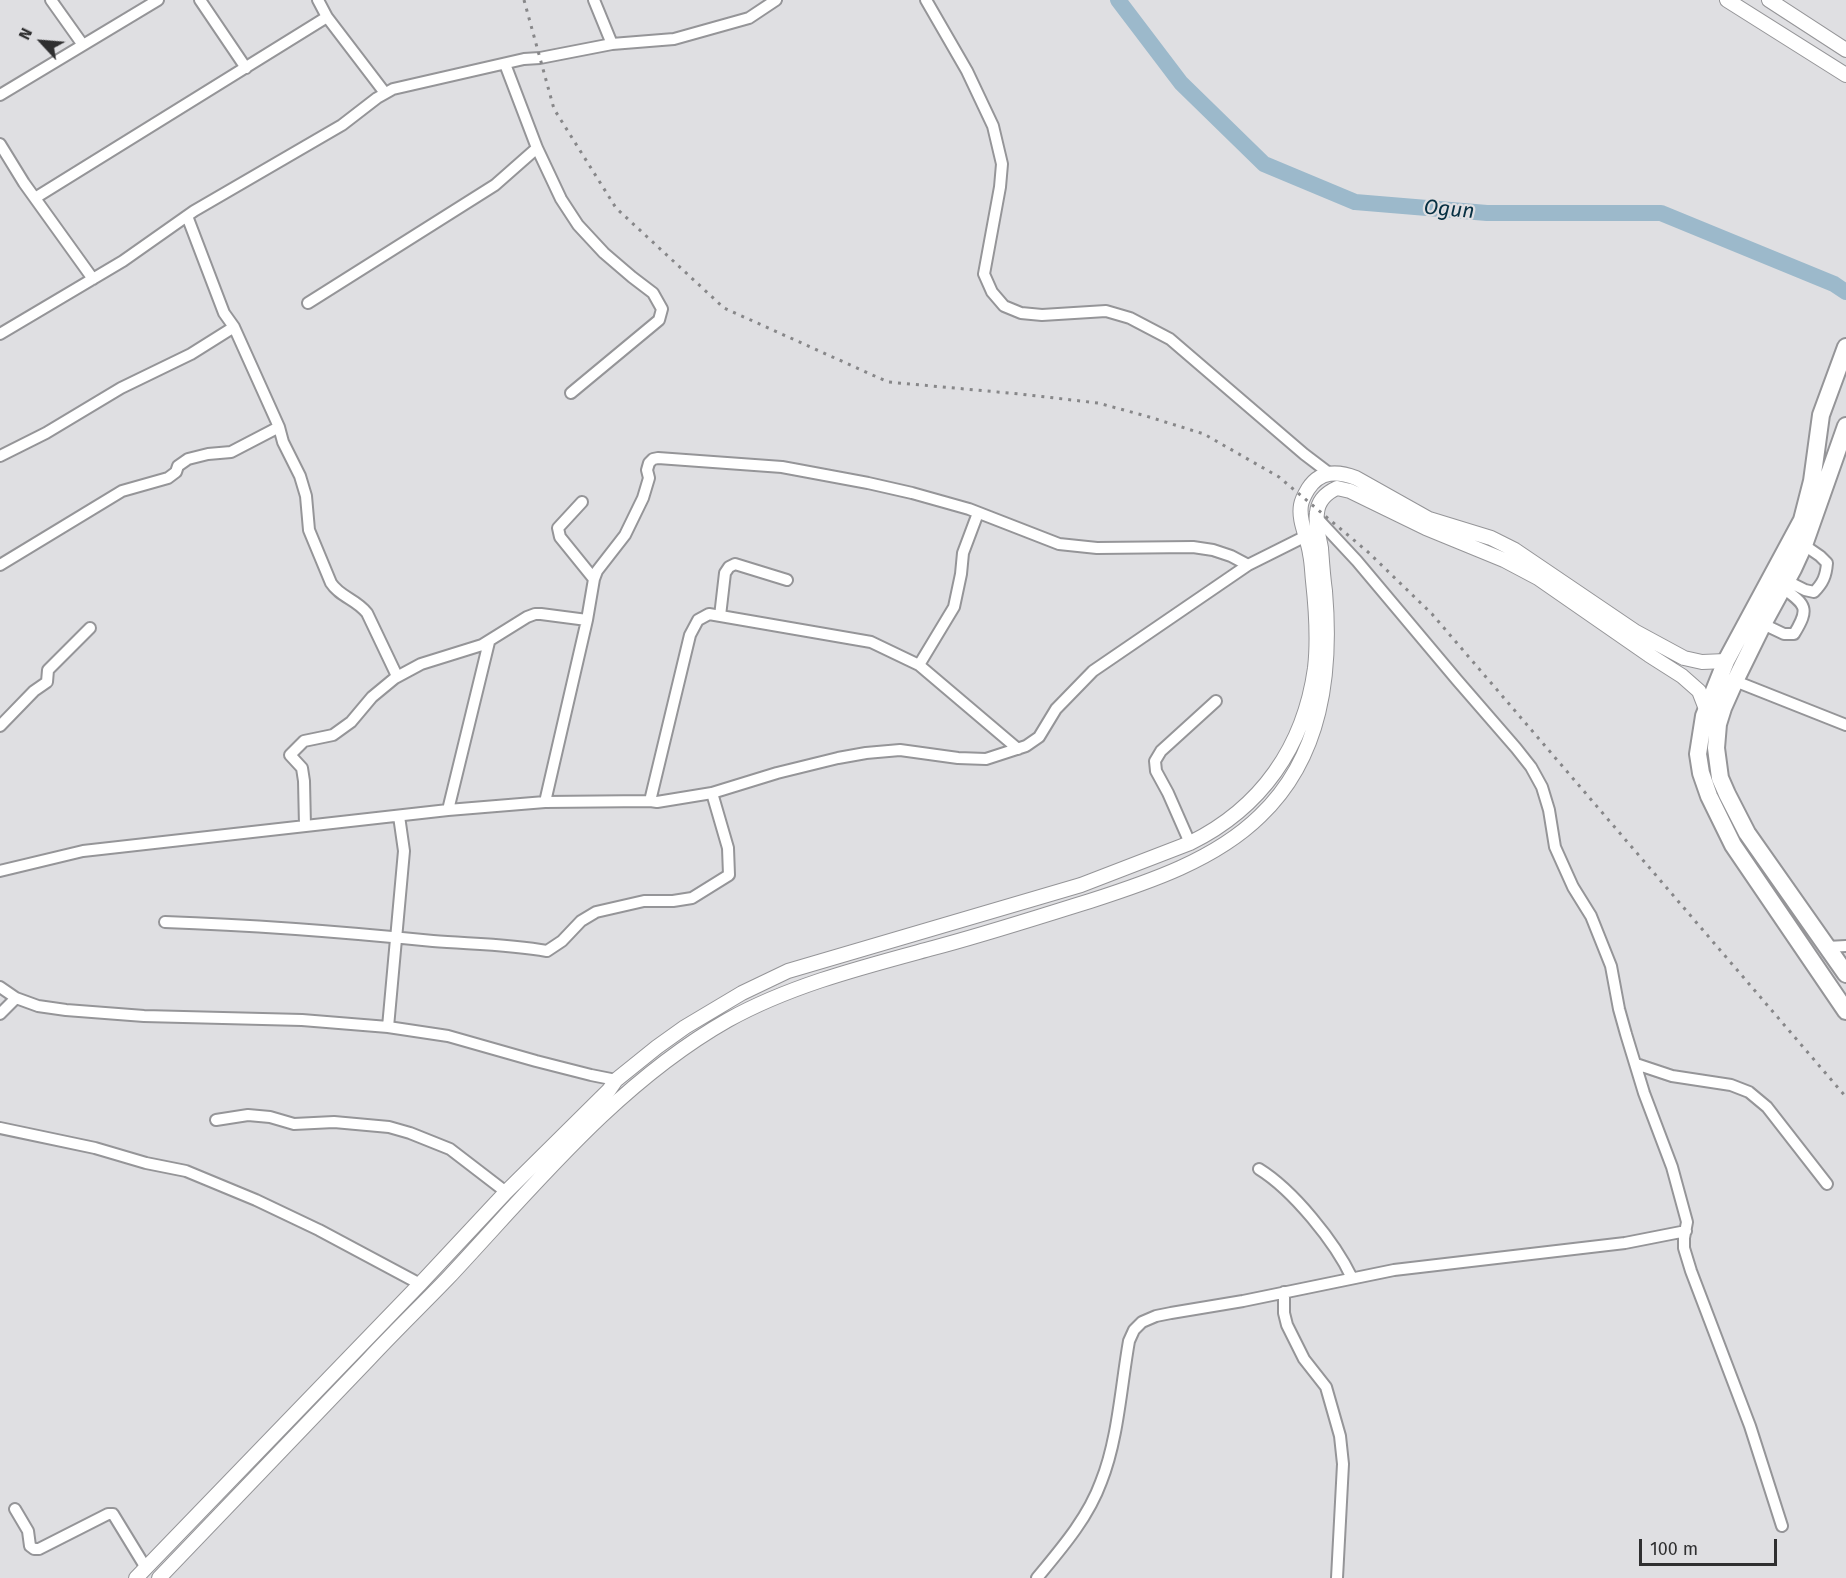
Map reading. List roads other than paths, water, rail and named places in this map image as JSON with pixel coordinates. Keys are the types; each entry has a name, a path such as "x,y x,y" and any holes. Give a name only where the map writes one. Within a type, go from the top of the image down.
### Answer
{"highway":[{"path":"1846,347 1821,415 1812,481 1802,520 1726,661 1706,709 1698,754 1701,773 1723,827 1733,845 1846,1011"},
{"path":"1846,426 1804,545 1735,681 1718,724 1716,748 1720,778 1747,833 1846,975"},
{"path":"1767,896 1783,883"}],"main road":[{"path":"1727,0 1846,75"},
{"path":"1769,0 1846,50"},
{"path":"141,1573 506,1192 609,1090 616,1080 657,1047 742,993 788,970 1081,885 1190,843 1248,804 1279,768 1297,735 1315,668 1316,608 1310,554 1300,507 1314,480 1329,473 1347,474 1429,519 1491,538 1515,550 1636,632 1684,658 1702,662 1726,661"},
{"path":"159,1578 614,1103 687,1046 731,1019 814,983 1132,887 1212,853 1258,818 1277,798 1292,776 1305,753 1317,721 1326,677 1326,609 1316,517 1319,502 1328,492 1337,488 1343,489 1504,560 1538,578 1649,656 1682,676 1699,691 1706,709"},
{"path":"1204,835 1212,853"}],"street":[{"path":"51,0 83,45"},
{"path":"0,95 158,0"},
{"path":"200,0 246,68"},
{"path":"318,0 327,17 385,93"},
{"path":"594,0 612,44"},
{"path":"0,334 123,261 187,216 342,125 385,93 505,64 612,44 674,39 749,18 776,0"},
{"path":"926,0 967,71 993,126 1002,164 984,274 992,292 1004,306 1021,313 1042,315 1106,311 1130,318 1160,333 1329,473"},
{"path":"35,198 327,17"},
{"path":"505,64 537,148 561,199 578,225 604,253 653,293 662,309 659,321 571,393"},
{"path":"0,144 35,198 93,279"},
{"path":"308,303 495,185 537,148"},
{"path":"187,216 224,313 234,327 300,476 306,496 309,530 331,583 335,589 361,604 398,676"},
{"path":"0,456 46,433 121,388 191,354 234,327"},
{"path":"0,565 122,491 168,478 176,472 178,466 188,459 231,452 279,427"},
{"path":"545,802 587,620 594,579 597,571 625,536 643,498 649,478 647,470 653,459 782,467 912,493 978,513 1059,544 1097,548 1193,547 1232,556 1248,565"},
{"path":"582,502 558,528 558,532 594,579"},
{"path":"919,665 954,607 963,553 978,513"},
{"path":"1316,517 1357,561 1531,767 1542,787 1549,810 1555,847 1573,887 1590,916 1611,966 1619,1009 1644,1093 1672,1167 1687,1222 1684,1248 1691,1271 1750,1426 1782,1526"},
{"path":"0,871 83,851 448,810 545,802 657,802 712,793 777,773 866,753 900,750 958,758 987,759 1026,746 1039,737 1056,709 1093,671 1248,565 1306,536"},
{"path":"1785,584 1814,592 1826,574 1827,563 1804,545"},
{"path":"720,616 725,573 729,567 735,564 788,580"},
{"path":"1763,624 1784,634 1794,634 1801,623 1804,611 1801,601 1785,584"},
{"path":"305,826 302,768 291,755 304,741 333,735 351,722 372,697 398,676 421,664 489,642 535,614 587,620"},
{"path":"650,801 690,635 698,620 709,614 871,642 919,665 1018,749"},
{"path":"0,726 34,691 47,682 48,670 90,628"},
{"path":"448,810 489,642"},
{"path":"1735,681 1846,725"},
{"path":"1190,843 1168,793 1155,771 1155,761 1161,751 1216,701"},
{"path":"165,922 251,925 475,945 523,947 547,951 562,941 581,921 596,912 644,901 673,901 692,898 729,876 728,848 712,793"},
{"path":"388,1027 404,850 399,816"},
{"path":"1827,947 1846,946"},
{"path":"0,987 16,998 38,1006 144,1016 302,1020 388,1027 448,1036 536,1061 616,1080"},
{"path":"0,1014 16,998"},
{"path":"1636,1064 1672,1077 1731,1085 1749,1092 1767,1107 1827,1184"},
{"path":"216,1120 249,1115 270,1117 294,1125 334,1122 410,1133 460,1155 506,1192"},
{"path":"0,1128 95,1148 146,1163 186,1171 256,1200 319,1230 420,1284"},
{"path":"1258,1169 1311,1217 1343,1258 1352,1278"},
{"path":"1037,1578 1084,1516 1101,1482 1117,1419 1129,1341 1134,1330 1142,1322 1156,1316 1243,1301 1352,1278 1446,1264 1625,1243 1686,1231"},
{"path":"1284,1292 1284,1313 1287,1324 1304,1359 1329,1394 1340,1436 1342,1464 1337,1578"},
{"path":"15,1509 28,1531 28,1542 34,1549 54,1542 108,1514 113,1514 141,1573"}],"waterway":[{"name":"Ogun","path":"1118,0 1181,83 1264,164 1355,202 1487,213 1661,213 1834,284 1846,292"}],"railway":[{"path":"524,0 554,109 616,208 724,308 888,382 1098,403 1204,434 1279,477 1368,552 1432,614 1846,1097"}]}
